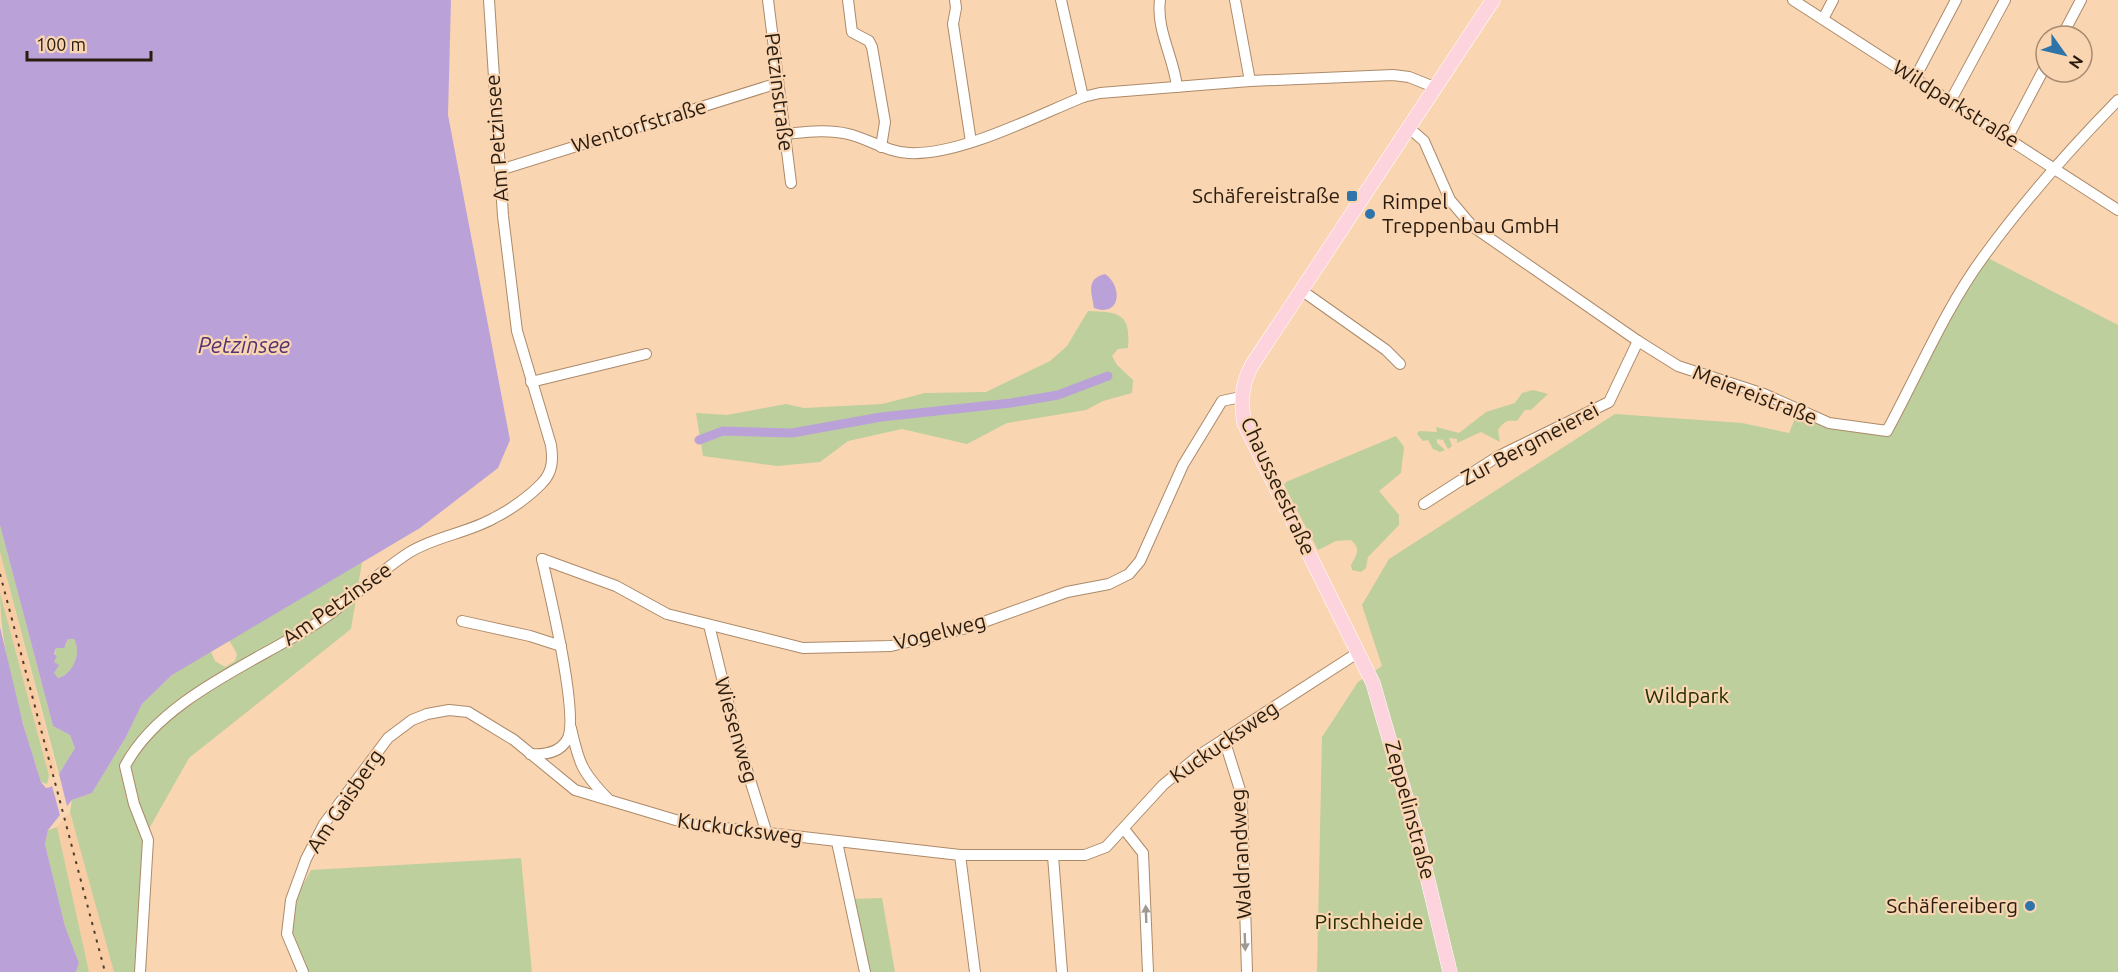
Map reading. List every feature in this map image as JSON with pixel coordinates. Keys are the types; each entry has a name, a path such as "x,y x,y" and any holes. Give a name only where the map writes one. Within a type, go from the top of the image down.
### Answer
{"main road":[{"name":"Chausseestraße","path":"1359,652 1244,423 1241,397 1245,379 1252,365 1492,0"},
{"name":"Zeppelinstraße","path":"1359,652 1373,683 1389,733 1440,924 1450,972"}],"street":[{"name":"Am Petzinsee","path":"140,972 148,840 134,804 125,766 135,747 149,732 216,680 313,626 411,551 494,519 542,483 549,475 552,457 517,331 500,170 489,0"},
{"name":"Petzinstraße","path":"768,0 791,183"},
{"path":"849,0 852,32 869,41 872,47 885,122 881,147"},
{"path":"955,0 953,24 971,142"},
{"path":"1061,0 1083,97"},
{"path":"1160,0 1159,8 1167,52 1175,65 1178,87"},
{"path":"1235,0 1250,81"},
{"name":"Wildparkstraße","path":"1793,0 2057,168 2118,210"},
{"path":"1823,19 1833,0"},
{"path":"1915,78 1956,0"},
{"path":"1951,100 2005,0"},
{"path":"2068,24 2081,0"},
{"path":"784,134 824,130 850,134 881,147 910,153 971,142 1083,97 1250,81 1394,75 1409,77 1434,87"},
{"name":"Wentorfstraße","path":"500,170 778,83"},
{"path":"2008,137 2036,84"},
{"path":"2057,168 2118,100"},
{"name":"Meiereistraße","path":"1408,128 1424,141 1450,200 1472,226 1638,341 1686,369 1764,394 1829,423 1887,431 1959,296 1984,256 2057,168"},
{"path":"1301,291 1386,350 1400,364"},
{"name":"Zur Bergmeierei","path":"1424,504 1497,457 1609,402 1638,341"},
{"path":"531,382 646,354"},
{"name":"Vogelweg","path":"561,646 542,559 615,586 667,614 803,648 891,646 967,628 1067,592 1109,584 1129,574 1140,561 1183,465 1222,401 1241,397"},
{"path":"462,621 530,636 561,646 571,727 579,763 588,778 610,801"},
{"name":"Wiesenweg","path":"709,625 736,735 767,834"},
{"name":"Kuckucksweg","path":"575,790 690,824 767,834 960,855 1085,855 1106,847 1163,785 1197,756 1359,652"},
{"name":"Am Gaisberg","path":"303,972 287,934 291,900 306,859 324,824 388,738 412,720 427,714 449,710 468,712 495,727 575,790"},
{"path":"530,754 545,755 555,750 566,741 571,727"},
{"name":"Waldrandweg","path":"1224,739 1240,789 1242,805 1247,972"},
{"path":"1124,829 1143,853 1148,972"},
{"path":"837,842 865,972"},
{"path":"960,855 975,972"},
{"path":"1053,856 1062,972"}],"shaded area":[{"path":"0,552 57,774 49,776 0,593"},
{"path":"70,812 114,972 89,972 57,827"}],"green space":[{"name":"Wildpark","path":"1984,256 2118,325 2118,972 1317,972 1322,737 1358,682 1382,666 1362,605 1389,559 1615,414 1742,423 1789,433 1799,409 1829,423 1887,431"},
{"path":"1088,311 1108,312 1125,321 1128,348 1118,349 1112,356 1117,365 1133,380 1132,393 1103,401 1086,410 1007,423 967,444 902,429 848,441 820,462 777,466 703,456 696,413 727,415 786,404 804,408 882,404 925,393 986,392 1050,361 1067,346"},
{"path":"1533,390 1548,394 1531,410 1525,410 1517,421 1511,420 1502,425 1498,430 1500,442 1481,432 1457,443 1457,439 1449,438 1452,446 1448,449 1443,440 1437,439 1437,443 1445,450 1440,452 1433,449 1428,440 1423,441 1417,434 1419,431 1437,432 1436,427 1459,433 1486,412 1515,403 1522,393"},
{"path":"1396,436 1404,447 1401,473 1379,491 1399,515 1399,525 1368,557 1366,568 1361,572 1352,570 1351,565 1357,552 1354,543 1351,540 1336,541 1318,550 1284,485 1286,482"},
{"path":"0,525 53,726 70,735 75,748 59,774 0,552"},
{"path":"362,562 351,629 189,758 150,827 146,972 114,972 70,812 72,800 92,793 126,737 142,704 172,675 210,650 215,661 225,667 235,661 237,654 229,640"},
{"path":"0,593 49,776 47,784 41,782 8,664"},
{"path":"68,639 74,639 77,656 72,668 57,678 54,673 58,665 54,662 56,648 66,645"},
{"path":"57,827 89,972 76,972 79,963 65,926 45,844 48,830"},
{"path":"521,858 532,972 308,972 292,931 298,894 311,870"},
{"path":"882,898 895,972 869,972 854,899"}],"water":[{"name":"Petzinsee","path":"0,0 451,0 448,115 510,440 498,468 420,528 172,675 142,704 126,737 92,793 72,800 48,830 45,844 65,926 79,963 76,972 0,972 0,627 23,724 41,782 46,788 51,787 75,748 70,735 53,726 0,525","holes":["68,639 74,639 77,650 75,662 68,672 58,678 54,673 59,665 54,662 57,656 54,654 56,648 64,648"]},
{"path":"1105,274 1111,279 1117,293 1114,305 1110,309 1103,310 1094,308 1091,287 1095,279"}],"pier":[{"path":"55,774 59,774 68,810 61,819 51,782"}],"waterway":[{"path":"699,440 723,431 792,433 881,417 1011,403 1058,395 1108,376"}],"railway":[{"path":"0,574 105,972"}],"place":[{"name":"Schäfereistraße","path":"1352,196"},
{"name":"Rimpel Treppenbau GmbH","path":"1370,214"},
{"name":"Schäfereiberg","path":"2030,906"}],"park label":[{"name":"Pirschheide","path":"1369,922"}]}
